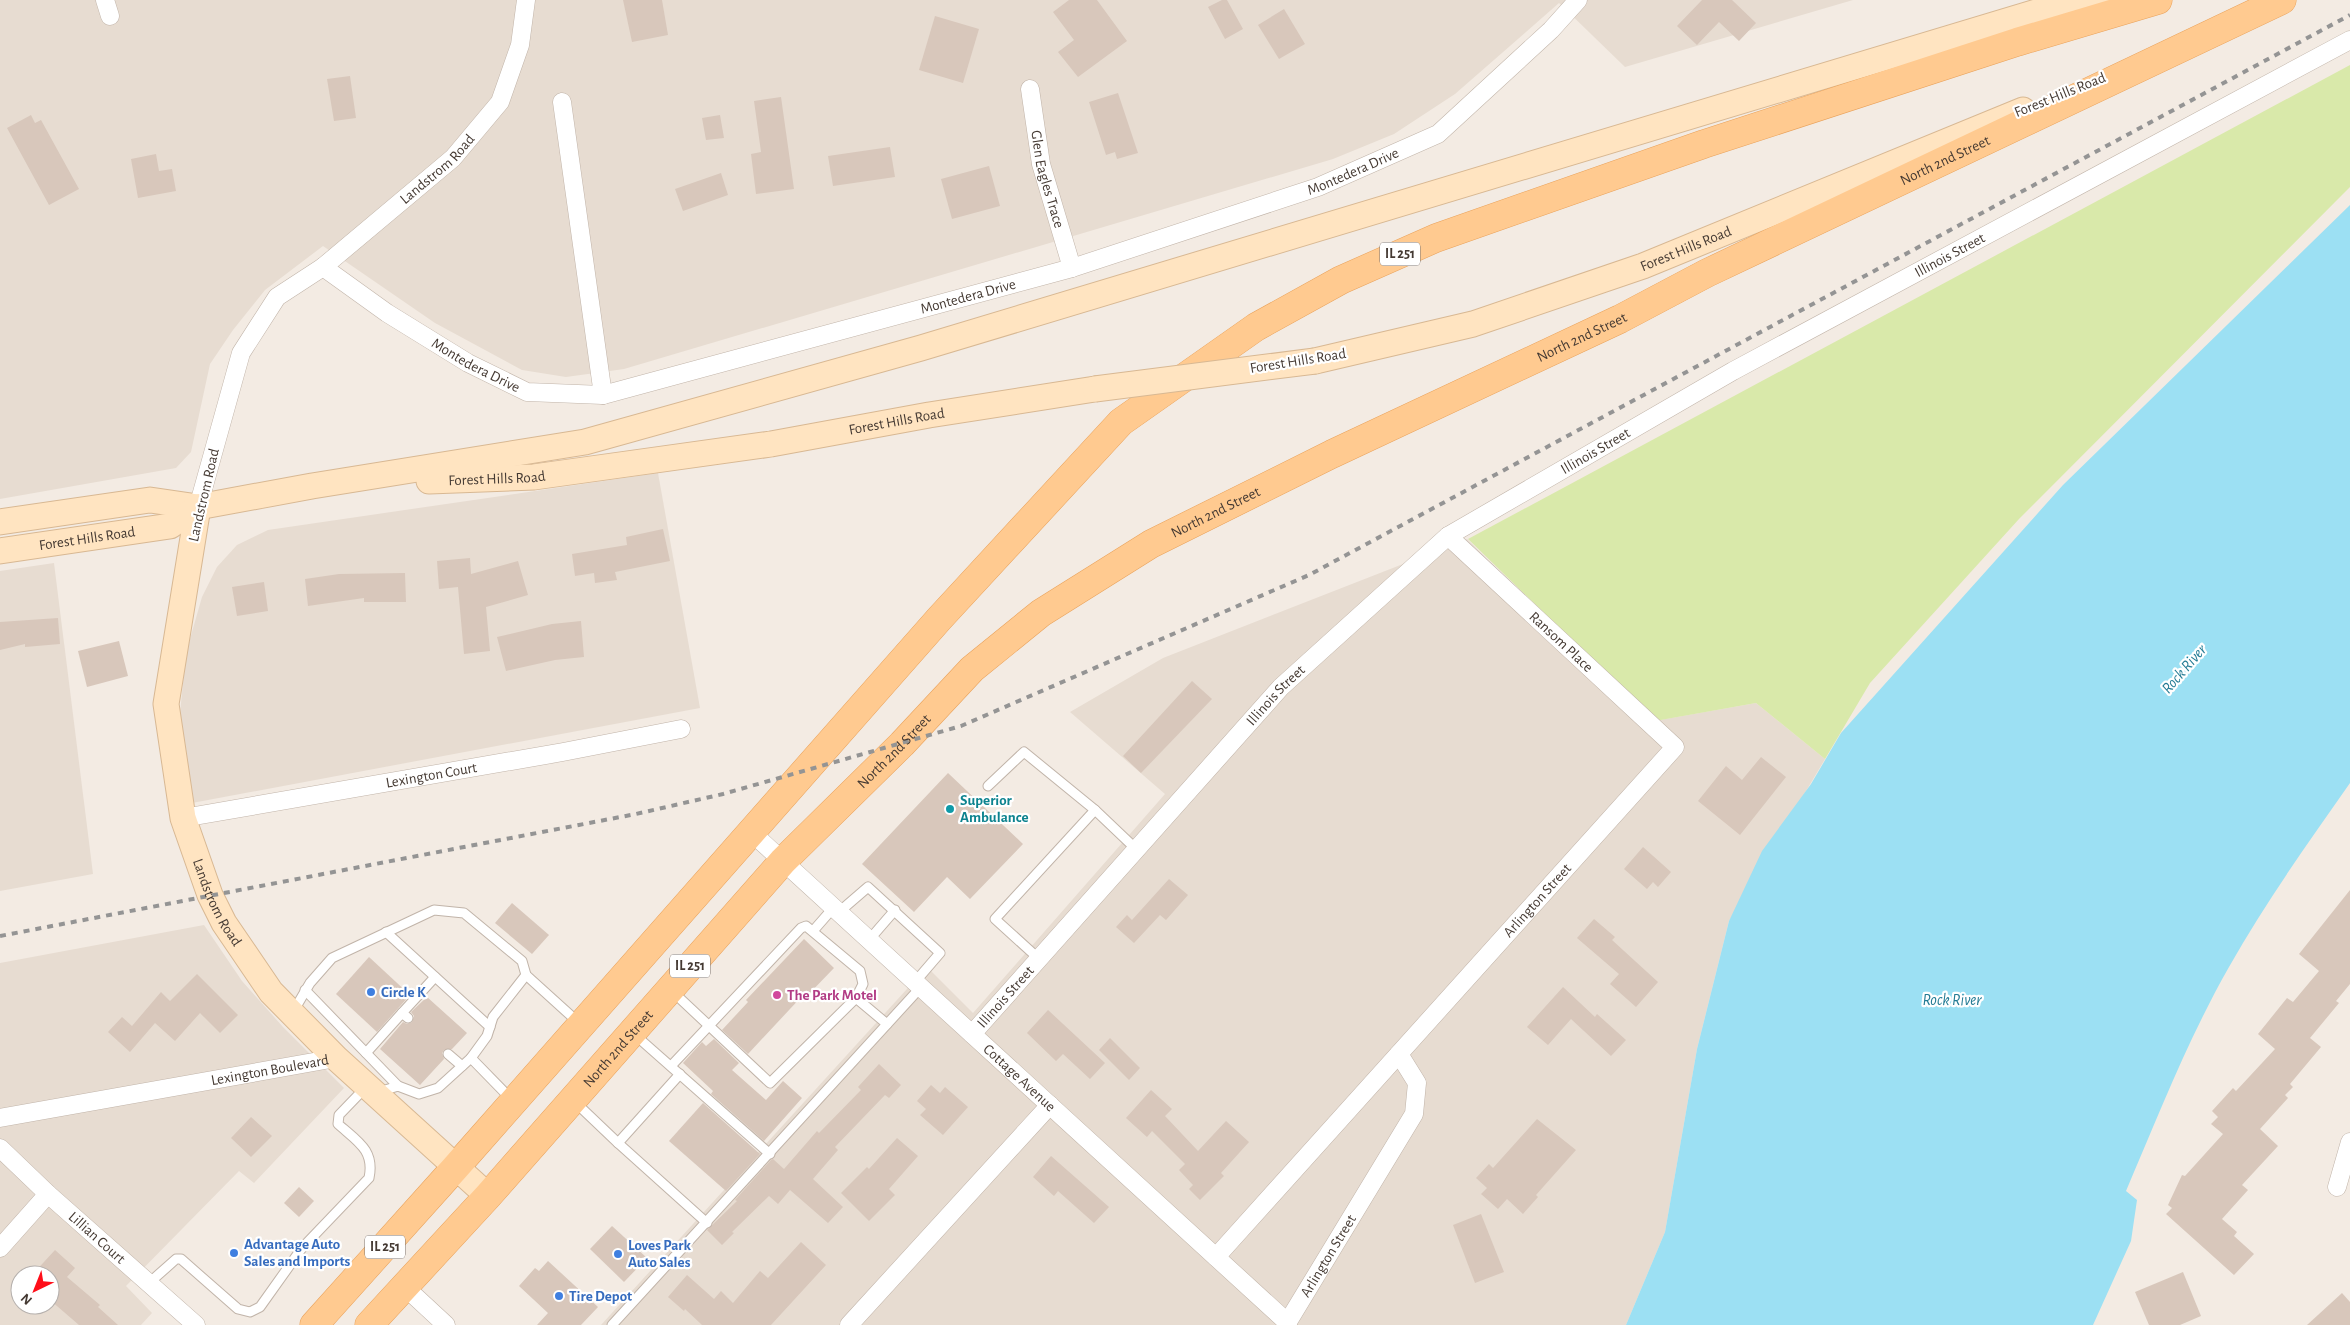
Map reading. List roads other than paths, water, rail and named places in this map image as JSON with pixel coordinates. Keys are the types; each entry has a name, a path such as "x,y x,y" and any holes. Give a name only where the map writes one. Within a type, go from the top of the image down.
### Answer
{"main road":[{"name":"IL 251","path":"314,1325 514,1102 939,618 1121,422 1256,327 1341,280 1436,238 1704,144 2017,42 2158,0"},
{"name":"North 2nd Street","path":"369,1325 488,1196 783,861 902,744 972,669 1041,613 1151,544 1332,454 1620,319 1707,273 2282,0"}],"street":[{"name":"Landstrom Road","path":"336,1058 272,992 224,923 210,895 183,818 166,704 198,507 241,353 277,296 323,267 453,158 500,102 520,45 526,0"},
{"name":"Montedera Drive","path":"323,267 395,318 468,363 527,392 603,395 1072,268 1318,187 1438,134 1551,30 1578,0"},
{"name":"Forest Hills Road","path":"0,522 150,500 198,507 312,486 585,442 930,345 2042,10 2109,0"},
{"name":"Forest Hills Road","path":"312,486 534,477 771,444 929,415 1094,389 1315,361 1473,324 1643,266 2231,24"},
{"name":"Illinois Street","path":"972,1034 1281,687 1448,536 1733,371 2350,40"},
{"name":"Glen Eagles Trace","path":"1030,89 1041,164 1072,268"},
{"path":"562,102 603,395"},
{"name":"Forest Hills Road","path":"0,551 170,526 198,507"},
{"name":"Ransom Place","path":"1448,536 1675,747"},
{"name":"Lexington Court","path":"183,818 563,752 681,729"},
{"name":"Arlington Street","path":"1216,1258 1675,747"},
{"name":"Cottage Avenue","path":"751,832 1287,1324"},
{"name":"Arlington Street","path":"1287,1324 1414,1114 1417,1083 1399,1054"},
{"name":"Lexington Boulevard","path":"0,1118 336,1058 488,1196"},
{"path":"849,1325 1050,1106"},
{"path":"2337,1187 2350,1142"},
{"name":"Lillian Court","path":"0,1148 48,1194 196,1325"},
{"path":"0,1248 48,1194"},
{"path":"405,1287 446,1325"}],"lane":[{"path":"988,786 1024,752 1095,810 1136,849"},
{"path":"1038,958 995,919 1095,810"},
{"path":"612,1325 887,1024 940,953 895,910 868,888 837,910 813,931"},
{"path":"292,1013 305,990 332,958 434,910 464,913 522,961 526,976 581,1025"},
{"path":"869,940 895,910"},
{"path":"670,990 708,1026 770,1083 856,998 863,984 860,971 813,931 806,926 801,928 708,1026 671,1066"},
{"path":"386,932 490,1026"},
{"path":"305,990 398,1086 419,1094 438,1088 470,1058 487,1036 493,1016 526,976"},
{"path":"366,1053 405,1015 435,977"},
{"path":"856,998 887,1024"},
{"path":"632,1033 770,1154"},
{"path":"448,1054 462,1066"},
{"path":"470,1058 514,1102"},
{"path":"618,1143 680,1074"},
{"path":"149,1283 176,1258 181,1259 238,1309 250,1312 260,1307 302,1248 369,1178 372,1166 367,1151 338,1124 339,1115 371,1090 398,1086"},
{"path":"573,1100 706,1223"}],"water":[{"name":"Rock River","path":"2350,205 2350,783 2257,920 2200,1022 2126,1191 2137,1200 2131,1241 2093,1325 1626,1325 1665,1232 1697,1049 1729,921 1762,851 1811,784 1841,733 2063,485"}],"railway":[{"path":"0,936 636,814 723,794 961,726 1309,575 2350,15"}],"place":[{"name":"Superior Ambulance","path":"950,809"},
{"name":"Circle K","path":"371,992"},
{"name":"The Park Motel","path":"777,995"},
{"name":"Advantage Auto Sales and Imports","path":"234,1253"},
{"name":"Loves Park Auto Sales","path":"618,1254"},
{"name":"Tire Depot","path":"559,1296"}]}
